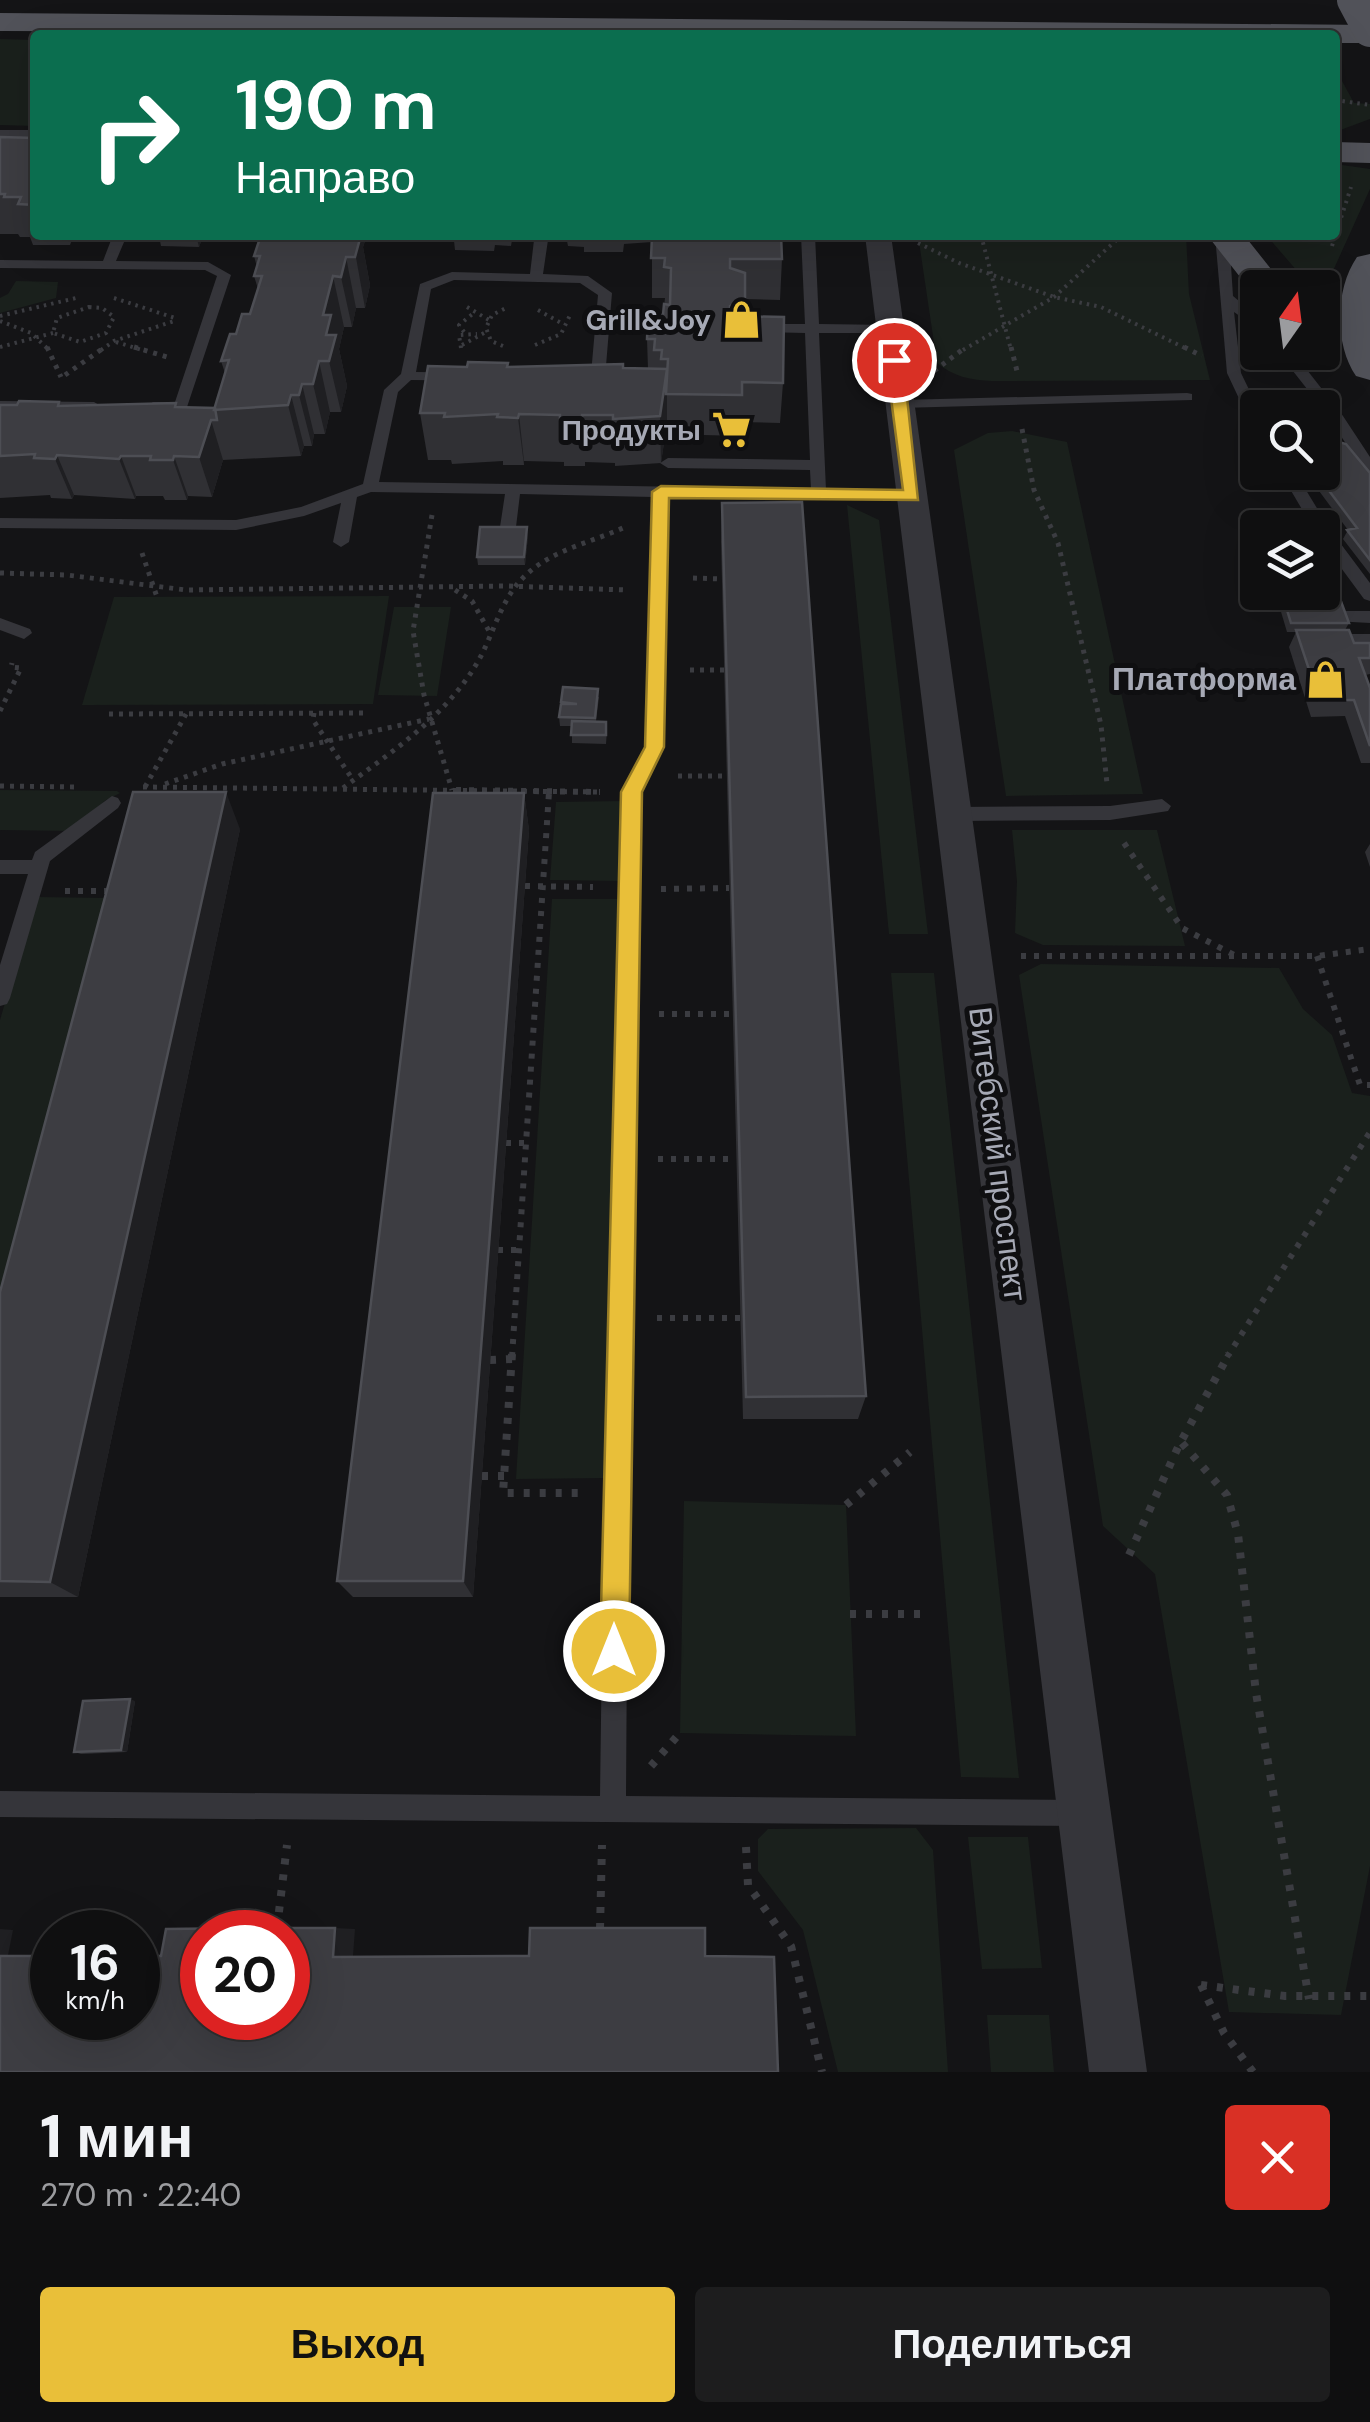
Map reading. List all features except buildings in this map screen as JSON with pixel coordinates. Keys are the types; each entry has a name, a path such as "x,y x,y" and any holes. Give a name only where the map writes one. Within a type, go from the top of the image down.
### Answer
{"main road":[{"path":"604,0 1370,8"},
{"path":"1340,32 1370,32 1354,0"},
{"path":"0,22 1108,30"},
{"path":"90,23 111,30"},
{"path":"569,30 584,26"},
{"path":"1227,240 1253,270"},
{"path":"1370,265 1360,290 1359,319 1359,336 1370,368"},
{"path":"1340,364 1370,390"}],"street":[{"path":"0,136 30,137"},
{"name":"Витебский проспект","path":"879,240 1118,2072"}],"lane":[{"path":"108,265 118,240"},
{"path":"536,278 541,240"},
{"path":"808,240 819,494"},
{"path":"1223,240 1232,362 1240,390"},
{"path":"0,264 208,266 224,275 181,407 144,406"},
{"path":"370,488 391,390 408,376 425,287 452,276 580,279 605,293 598,378 408,376"},
{"path":"1226,297 1240,309"},
{"path":"763,328 890,329"},
{"path":"1298,370 1370,469"},
{"path":"900,398 1019,403 1056,396 1187,396"},
{"path":"0,405 106,406"},
{"path":"668,463 820,465"},
{"path":"0,523 236,524 304,511 370,488 513,490 661,500 819,494 912,496"},
{"path":"508,528 513,490"},
{"path":"342,542 350,495"},
{"path":"608,1809 629,888 636,784 654,747 661,500"},
{"path":"1340,554 1370,595"},
{"path":"1340,617 1370,617"},
{"path":"0,624 24,633"},
{"path":"1340,640 1370,640"},
{"path":"0,998 42,857 112,804"},
{"path":"954,814 1110,814 1162,806"},
{"path":"0,868 39,867"},
{"path":"0,1804 1084,1813"}],"path":[{"path":"1340,101 1370,105"},
{"path":"1340,220 1352,184 1351,152"},
{"path":"983,240 1006,323 1026,464 1058,543 1101,725 1110,814 1132,860 1182,928 1236,956"},
{"path":"900,398 1006,323 1054,297 1117,240"},
{"path":"1330,250 1333,240"},
{"path":"913,241 959,264 1054,297 1101,306 1204,358 1232,362"},
{"path":"530,346 561,334 563,324 573,312 580,279"},
{"path":"0,318 82,297"},
{"path":"107,297 166,314"},
{"path":"0,347 53,333 73,342 101,337 111,330 114,317 96,307 62,314 54,322 53,333"},
{"path":"516,348 491,341 486,328 499,310 520,308"},
{"path":"532,308 563,324"},
{"path":"464,332 460,320 475,312"},
{"path":"0,318 37,339 60,368"},
{"path":"62,378 114,341 180,320"},
{"path":"101,337 195,363"},
{"path":"472,340 483,344"},
{"path":"436,489 413,631 431,718 452,790"},
{"path":"342,788 431,718 476,666 489,631 516,587 547,559 622,529 661,500"},
{"path":"0,572 67,575 186,590 658,590"},
{"path":"454,590 472,601 489,631"},
{"path":"0,711 21,668 10,667 24,633"},
{"path":"110,714 365,712"},
{"path":"314,713 314,720 358,789"},
{"path":"112,804 145,787 186,714"},
{"path":"157,787 222,764 431,718"},
{"path":"126,787 549,792 726,776"},
{"path":"0,786 90,787"},
{"path":"549,792 503,1493 616,1493"},
{"path":"525,886 730,888"},
{"path":"32,891 125,889"},
{"path":"109,910 114,890"},
{"path":"1021,956 1317,956 1370,949"},
{"path":"1317,956 1360,1084 1370,1086"},
{"path":"519,964 538,964"},
{"path":"627,1014 732,1014"},
{"path":"513,1053 532,1053"},
{"path":"1129,1555 1182,1443 1287,1255 1370,1132"},
{"path":"506,1144 526,1143"},
{"path":"623,1159 736,1159"},
{"path":"498,1250 519,1250"},
{"path":"620,1318 740,1318"},
{"path":"490,1360 512,1360"},
{"path":"1182,1443 1227,1495 1238,1534 1256,1692 1310,2000"},
{"path":"846,1505 910,1452"},
{"path":"482,1476 504,1476"},
{"path":"850,1614 922,1614"},
{"path":"280,1910 292,1807"},
{"path":"600,1929 608,1809"},
{"path":"745,1811 748,1884 791,1946 822,2072"},
{"path":"1252,2072 1224,2033 1201,1985 1250,1995 1310,2000 1370,1996"}],"shaded area":[{"path":"0,39 30,40 30,126 0,125"},
{"path":"1340,77 1354,103 1370,104 1370,119 1340,130"},
{"path":"1340,165 1370,169 1370,189 1333,270 1296,270 1270,240 1340,240"},
{"path":"919,240 1186,240 1189,294 1210,380 992,381 970,379 937,363"},
{"path":"16,281 58,282 56,298 0,313 0,298 8,294"},
{"path":"1012,431 1067,442 1143,794 1006,796 954,450 988,433"},
{"path":"847,505 879,520 928,934 889,934"},
{"path":"389,596 373,704 82,705 114,597"},
{"path":"394,607 451,607 437,696 378,695"},
{"path":"0,790 120,793 70,831 0,830"},
{"path":"624,801 622,881 550,880 556,802"},
{"path":"1012,830 1157,830 1185,946 1043,945 1015,933 1017,881"},
{"path":"36,897 106,898 0,1297 0,1020"},
{"path":"552,899 620,899 605,1478 516,1479"},
{"path":"1041,964 1279,968 1303,1009 1332,1035 1352,1093 1370,1096 1370,1866 1341,2015 1229,2012 1155,1574 1103,1526 1019,975"},
{"path":"891,973 934,973 1019,1778 961,1777"},
{"path":"684,1501 846,1505 856,1736 680,1733"},
{"path":"916,1828 933,1850 948,2072 838,2072 803,1930 758,1871 758,1839 768,1829"},
{"path":"968,1837 1028,1837 1042,1968 982,1969"},
{"path":"987,2015 1049,2015 1054,2072 991,2072"}],"place":[{"name":"Grill&Joy","path":"741,320"},
{"name":"Продукты","path":"731,430"},
{"name":"Платформа","path":"1326,679"}],"route":[{"path":"614,1651 632,792 654,747 661,492 912,496 894,360"}]}
